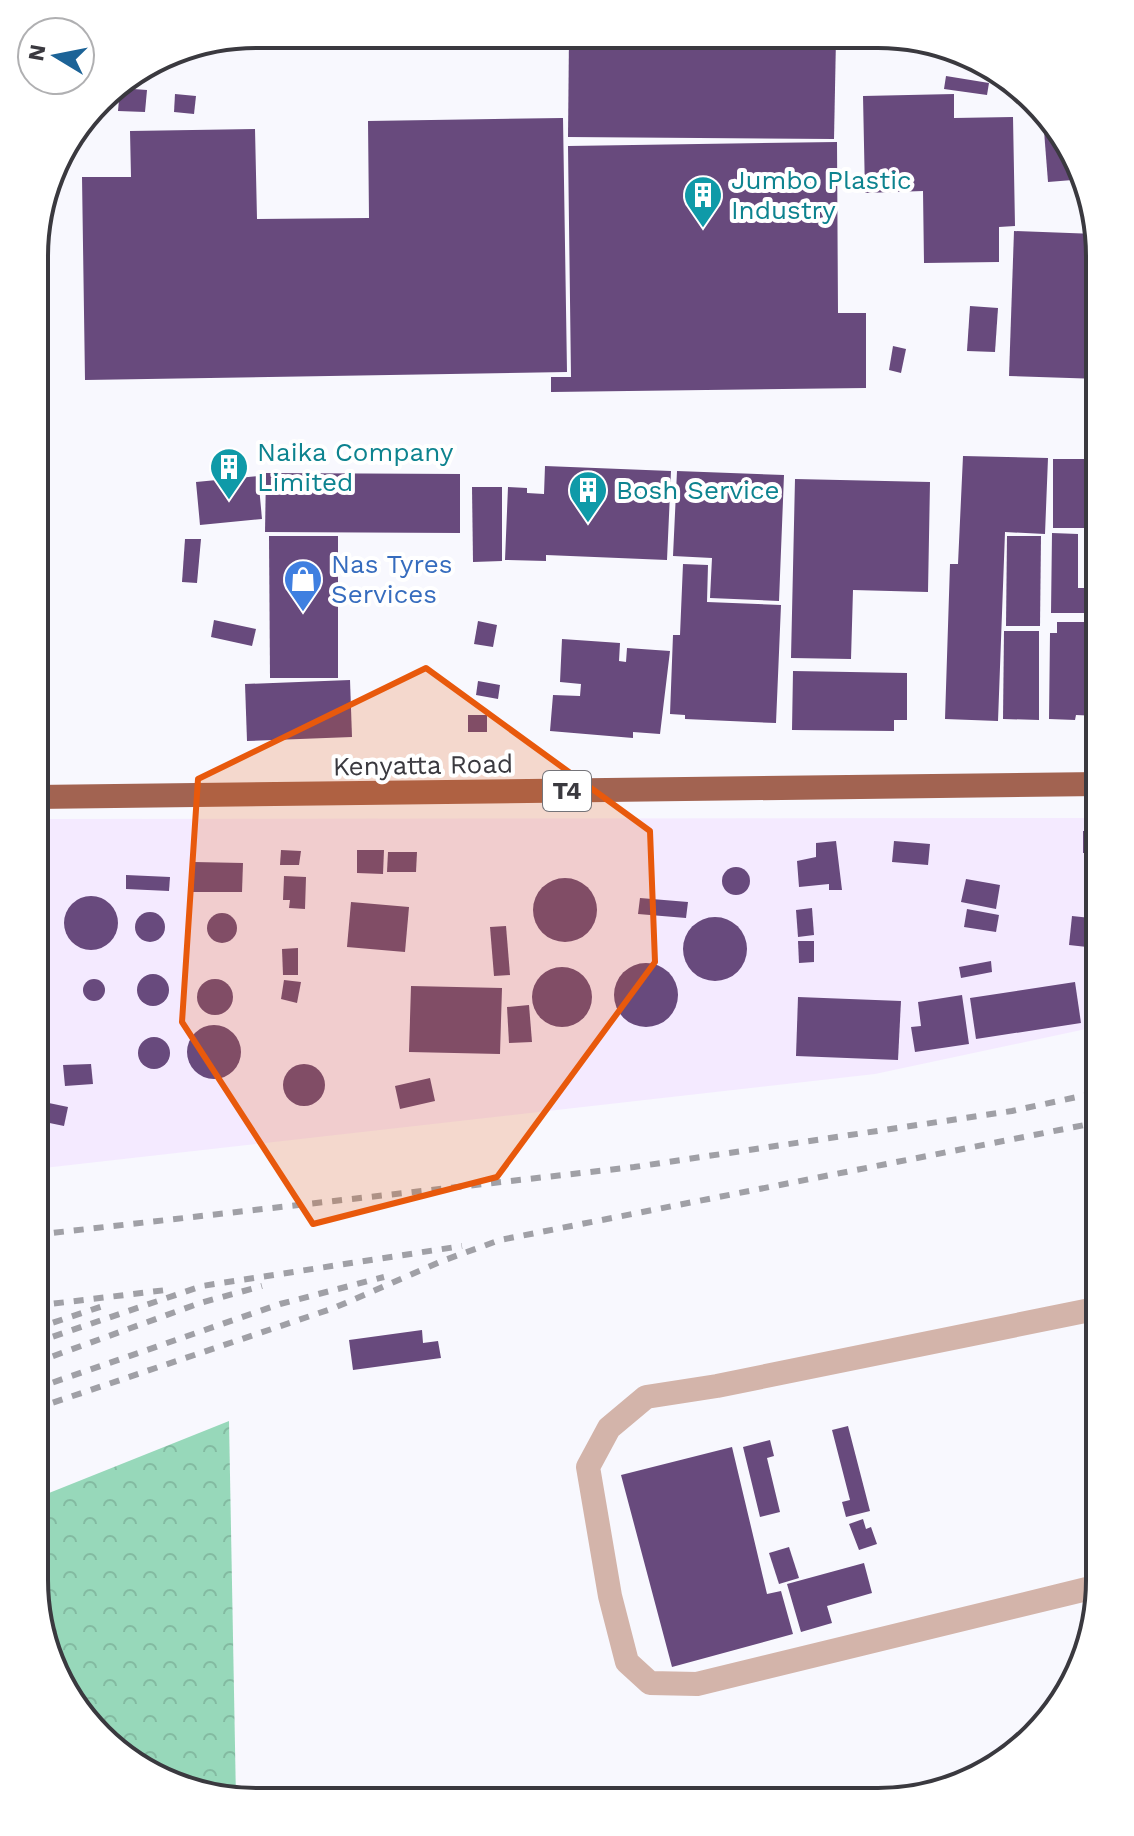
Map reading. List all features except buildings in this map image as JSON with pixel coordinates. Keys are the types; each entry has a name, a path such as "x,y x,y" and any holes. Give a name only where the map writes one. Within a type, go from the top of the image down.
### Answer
{"highway":[{"name":"Kenyatta Road","path":"48,797 1086,784"}],"street":[{"path":"1086,1311 732,1383 646,1397 609,1428 588,1467 610,1596 627,1662 650,1683 697,1684 1086,1589"}],"highlighted area":[{"path":"426,668 650,831 655,962 497,1177 313,1224 182,1022 198,779"}],"shaded area":[{"path":"1086,818 1086,1029 875,1074 48,1168 48,819"}],"green space":[{"path":"229,1421 236,1787 202,1781 152,1760 109,1727 76,1684 59,1647 52,1621 48,1580 48,1493"}],"railway":[{"path":"48,1233 634,1167 1012,1111 1086,1095"},
{"path":"48,1404 334,1308 442,1261 500,1240 1086,1125"},
{"path":"48,1338 202,1286 462,1246"},
{"path":"48,1384 280,1304 384,1277"},
{"path":"48,1358 200,1303 262,1286"},
{"path":"48,1304 166,1290"},
{"path":"48,1324 106,1305"}],"place":[{"name":"Jumbo Plastic Industry","path":"703,229"},
{"name":"Naika Company Limited","path":"229,501"},
{"name":"Bosh Service","path":"588,524"},
{"name":"Nas Tyres Services","path":"303,613"}]}
